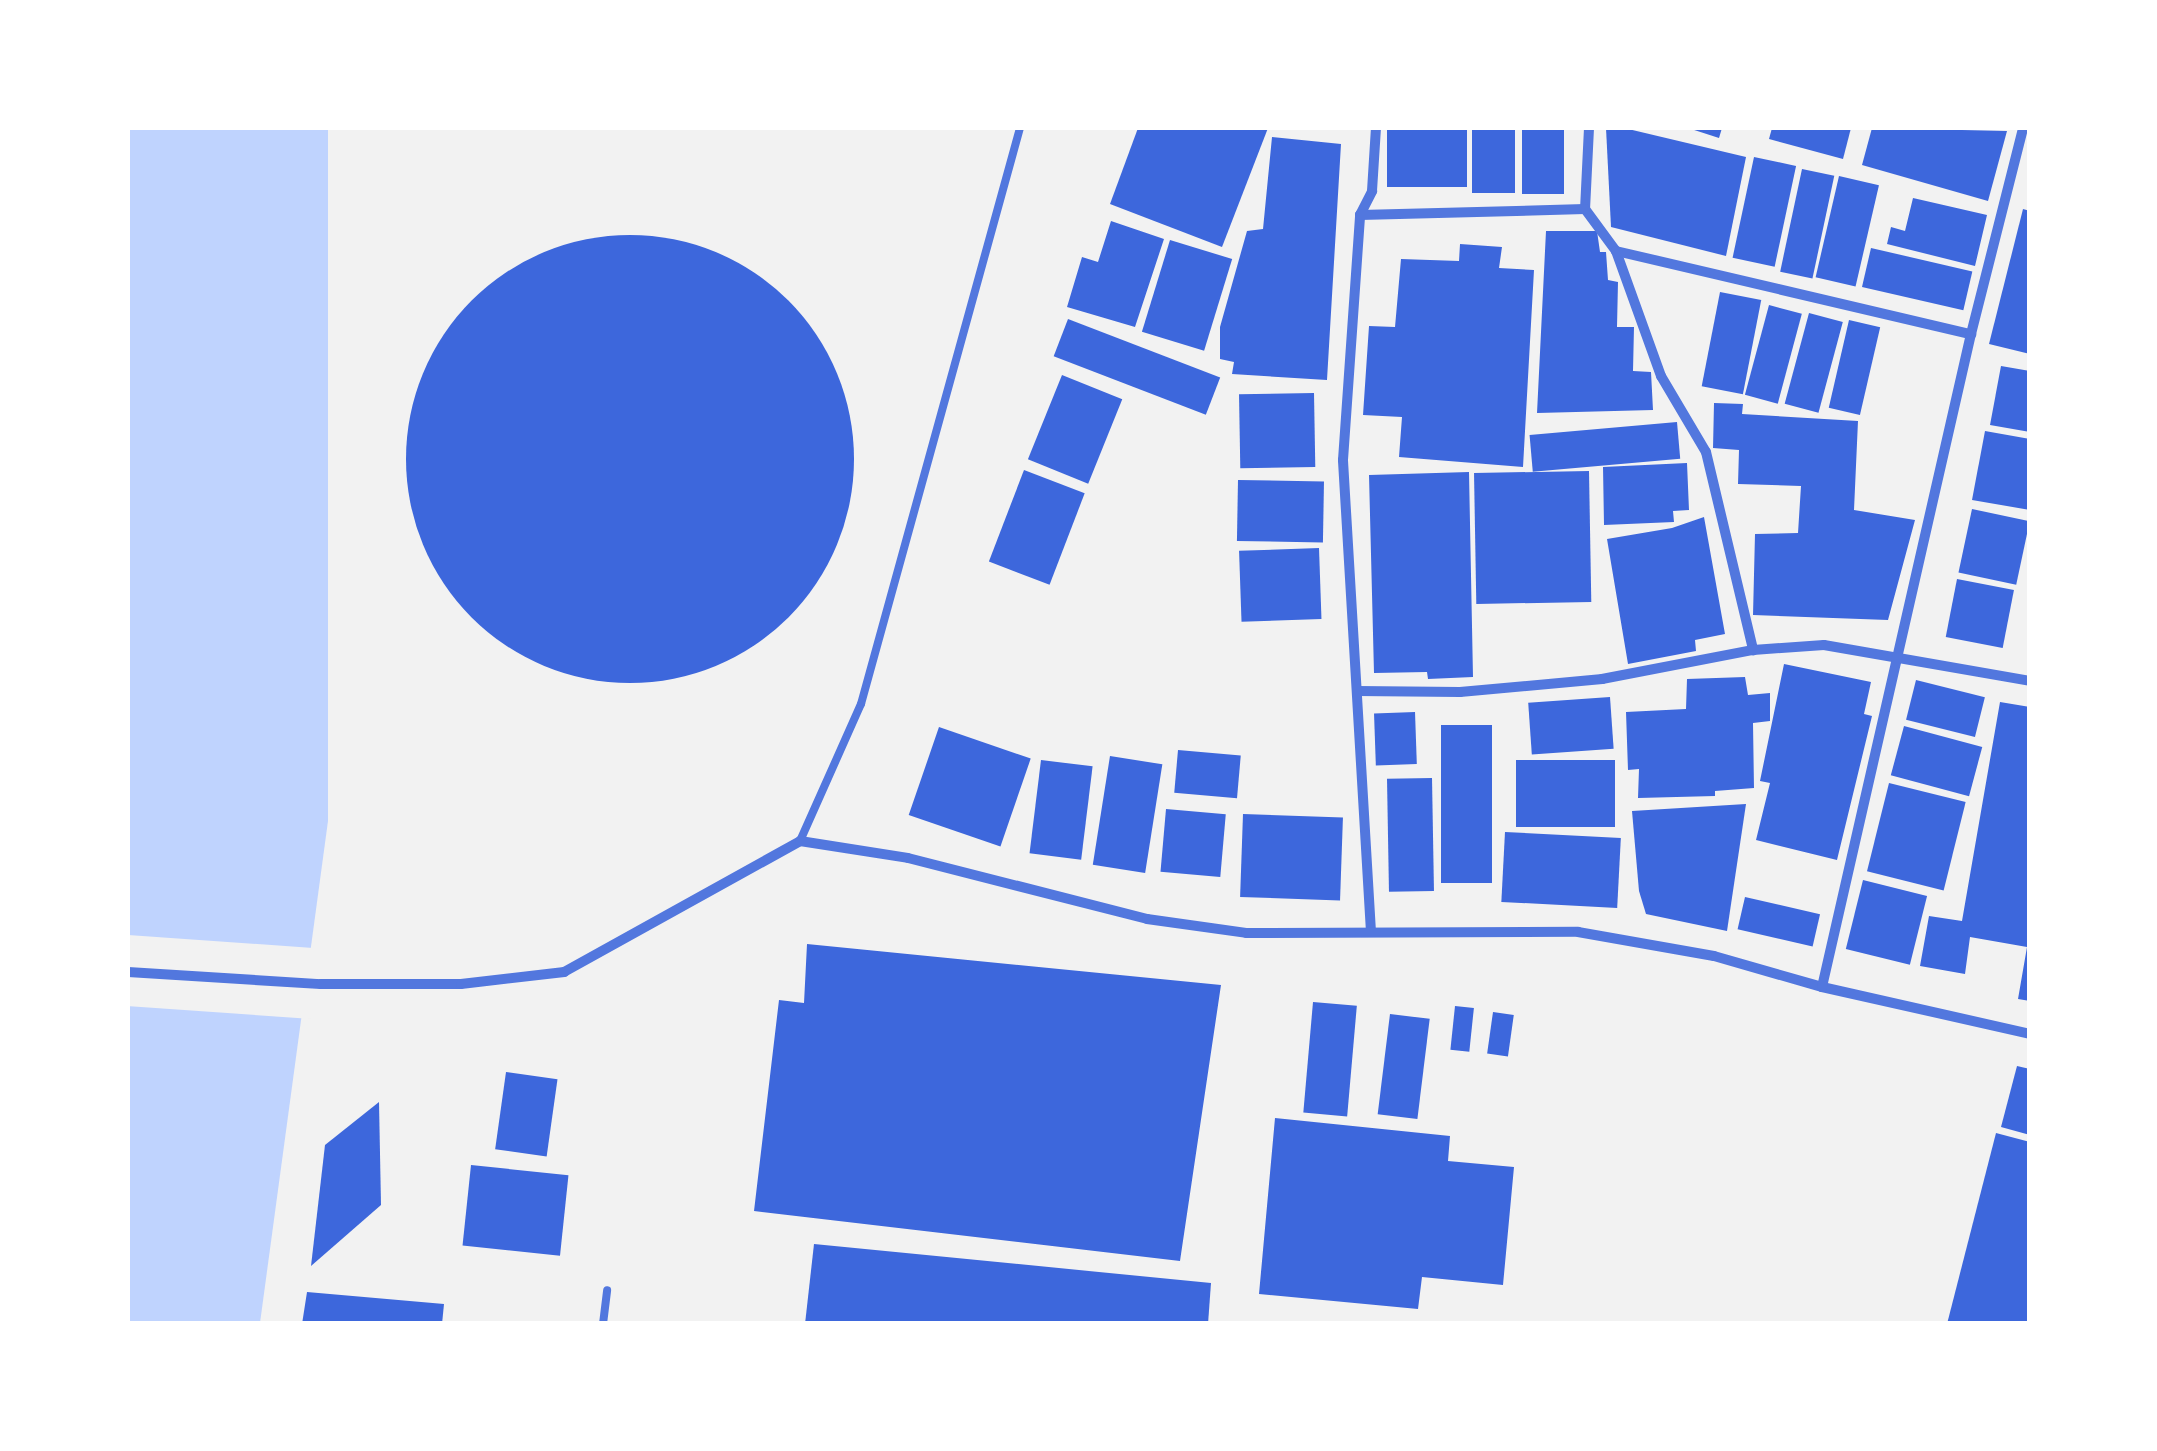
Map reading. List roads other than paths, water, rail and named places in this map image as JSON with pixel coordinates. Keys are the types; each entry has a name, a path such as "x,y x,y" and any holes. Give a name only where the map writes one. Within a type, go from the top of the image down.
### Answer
{"street":[{"path":"1370,932 1343,460 1360,214 1372,191 1376,128"},
{"path":"1589,128 1586,209 1616,251 1661,376 1706,452 1752,650"},
{"path":"1822,986 1900,659 1971,334 2023,128"},
{"path":"1360,214 1586,209"},
{"path":"1616,251 1971,334"},
{"path":"1357,692 1460,692 1602,679 1752,650 1824,646 2030,681"},
{"path":"128,972 320,984 461,984 564,972 800,841 908,858 1146,919 1246,933 1578,932 1714,956 1822,986 2030,1034"}],"lane":[{"path":"800,841 861,704 1020,128"},
{"path":"603,1324 607,1290"}],"water":[{"path":"128,128 328,128 328,821 260,1323 128,1323"}]}
